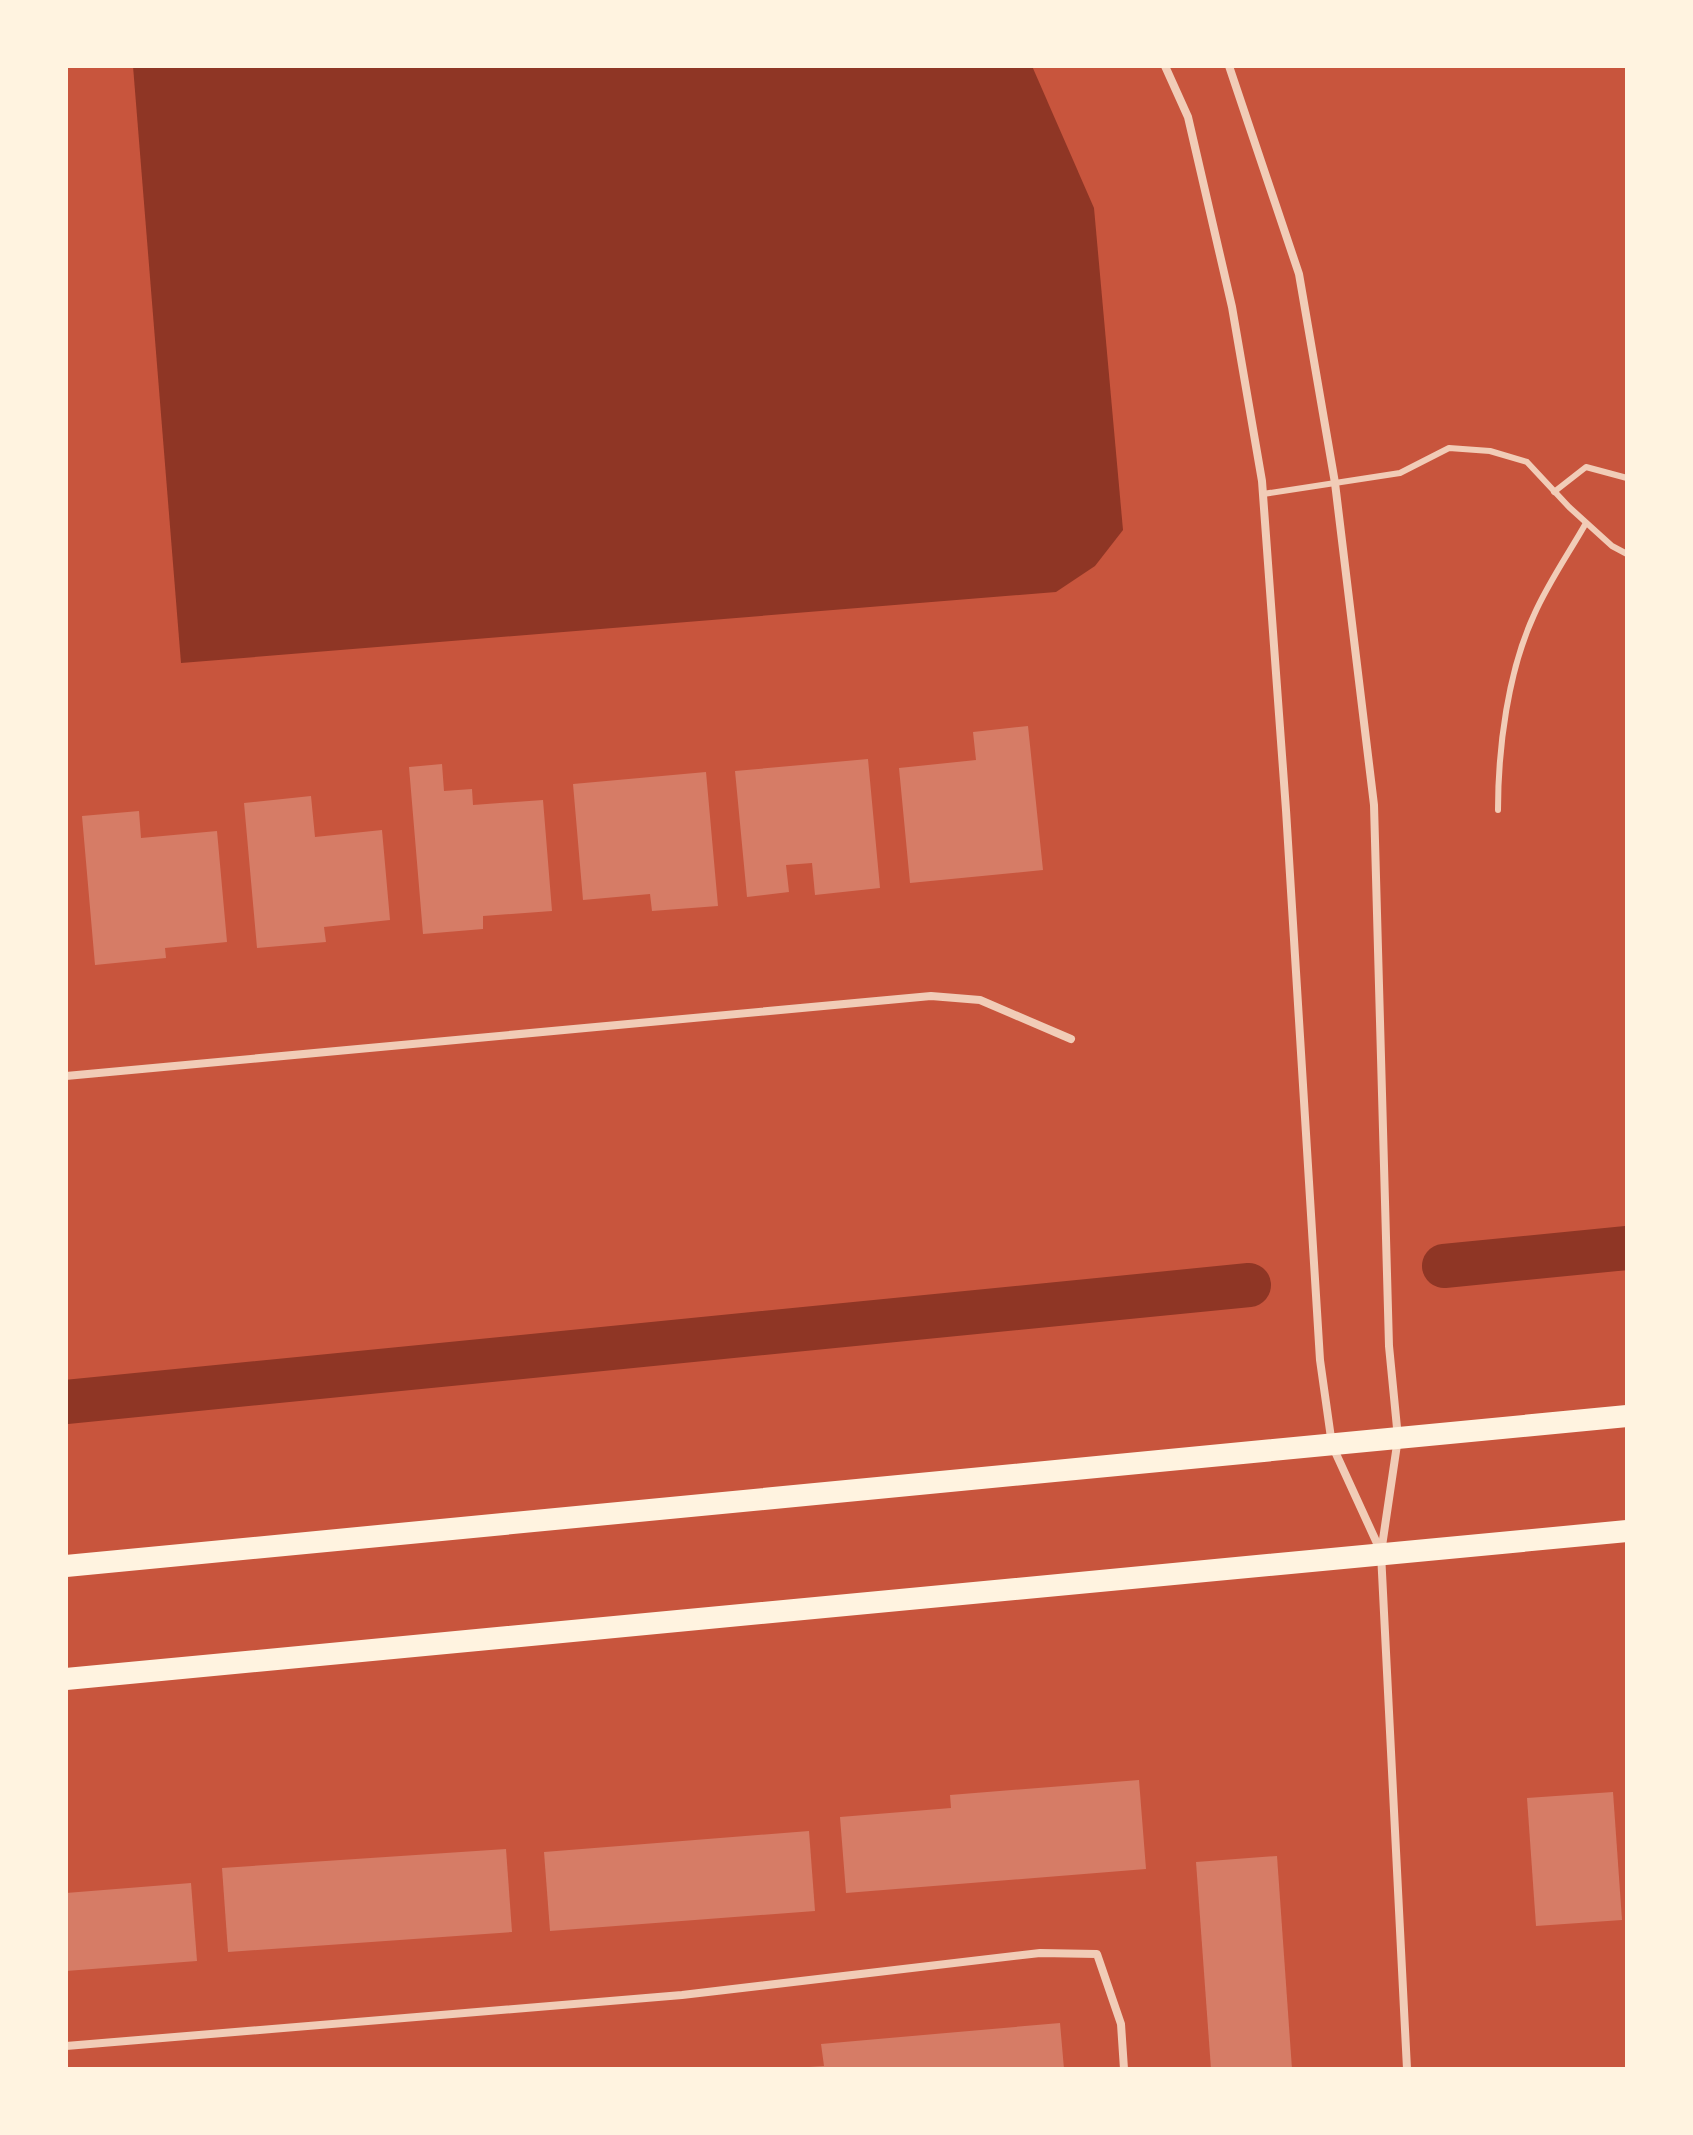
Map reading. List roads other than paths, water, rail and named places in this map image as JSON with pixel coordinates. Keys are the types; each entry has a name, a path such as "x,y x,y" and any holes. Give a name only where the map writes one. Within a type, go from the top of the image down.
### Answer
{"highway":[{"path":"66,1566 1627,1416"},
{"path":"66,1679 1627,1531"}],"street":[{"path":"1165,66 1188,117 1222,263 1263,494 1320,1360 1332,1445 1381,1553"},
{"path":"1229,66 1299,274 1335,483 1374,805 1389,1346 1398,1438 1381,1553 1407,2069"},
{"path":"66,1076 931,996 980,1000 1071,1039"},
{"path":"66,2046 682,1995 1040,1953 1097,1954 1121,2024 1124,2069"}],"lane":[{"path":"1263,494 1400,473 1449,448 1490,451 1527,462 1586,523 1612,546 1627,554"},
{"path":"1554,492 1586,467 1627,478"},
{"path":"1498,810 1502,744 1514,675 1533,615 1586,523"}],"waterway":[{"path":"1444,1266 1627,1248"},
{"path":"66,1402 1249,1285"}]}
